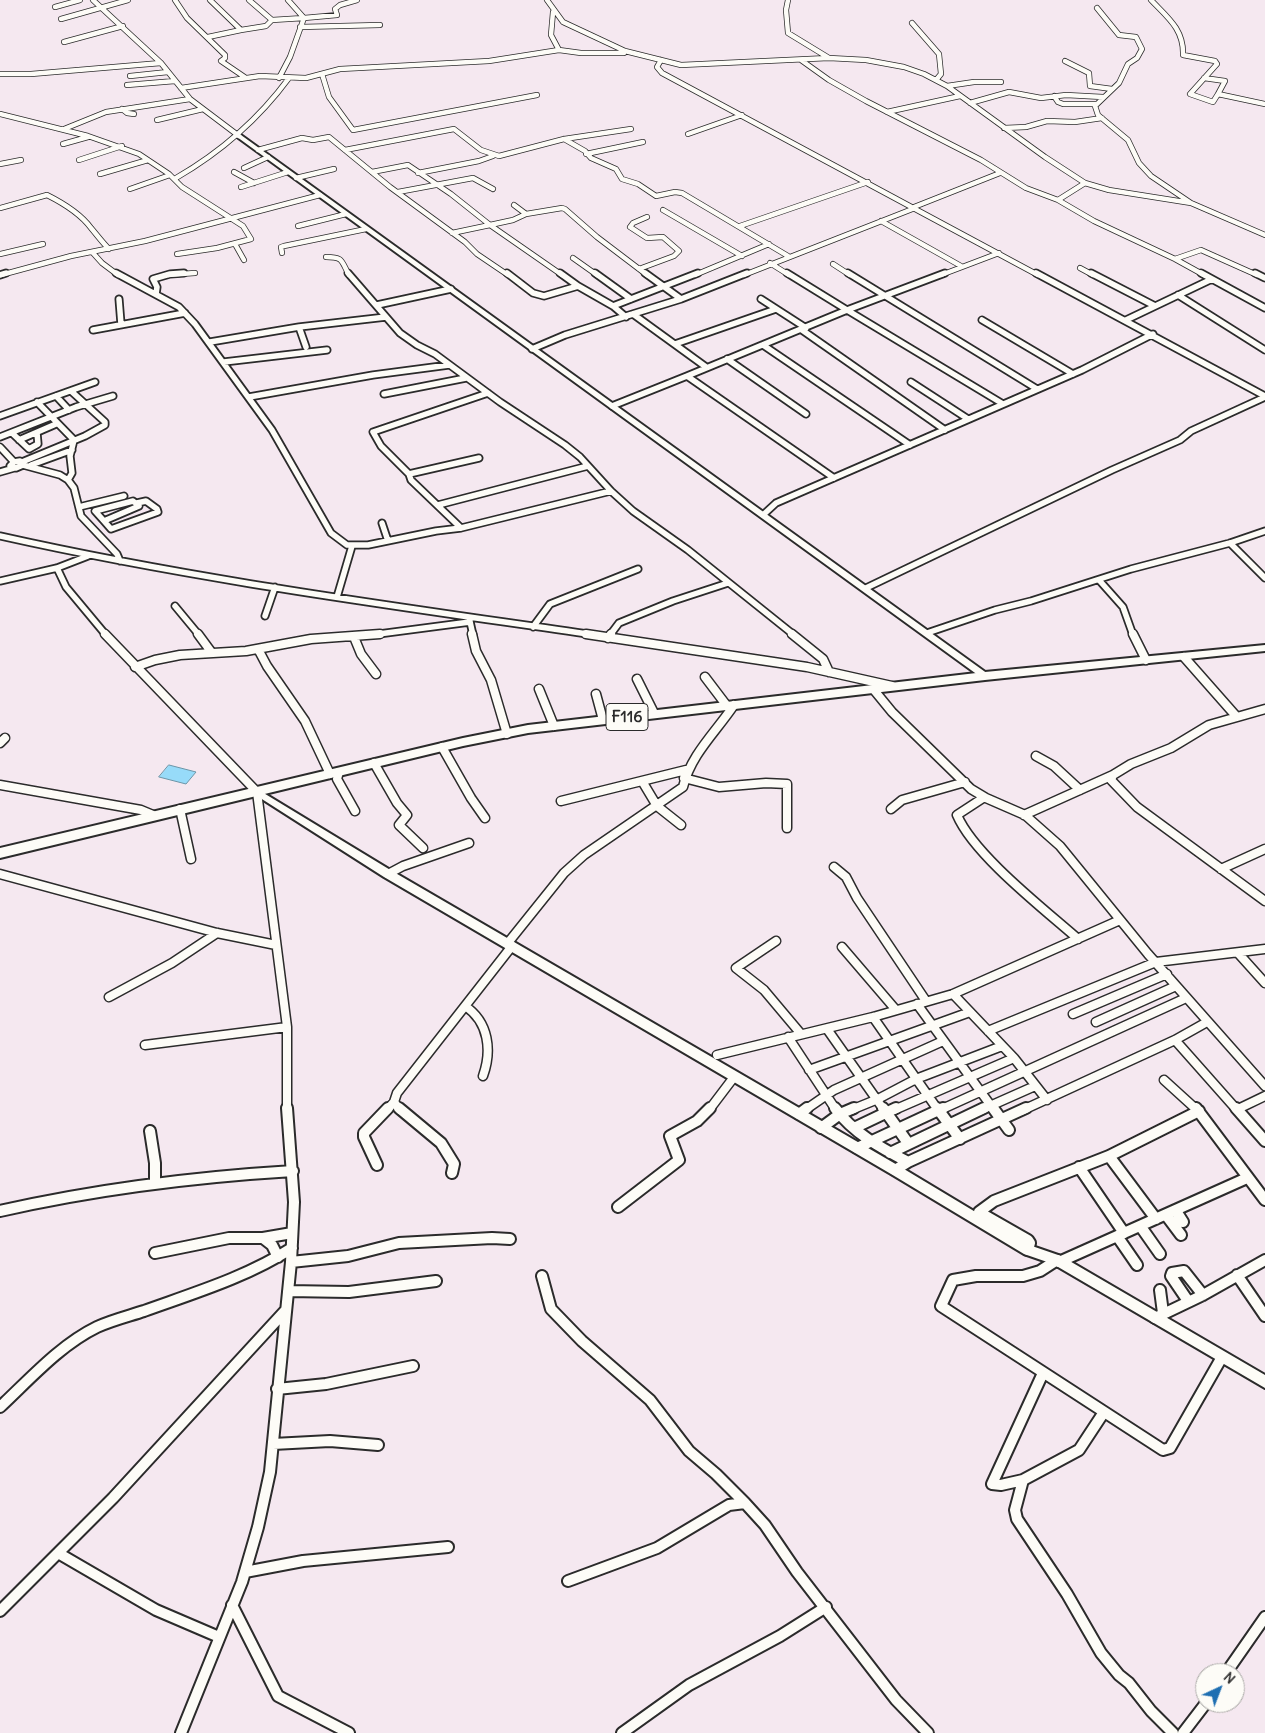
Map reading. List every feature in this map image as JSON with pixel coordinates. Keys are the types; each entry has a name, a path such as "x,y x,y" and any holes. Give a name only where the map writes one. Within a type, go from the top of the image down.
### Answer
{"main road":[{"name":"F116","path":"0,853 180,808 257,792 442,747 554,726 986,676 1265,648"}],"street":[{"path":"55,7 80,0"},
{"path":"93,0 161,63 190,99 203,109 366,229 986,676"},
{"path":"61,19 128,0"},
{"path":"175,0 187,18 225,55 222,61 223,64 246,78"},
{"path":"210,0 241,30"},
{"path":"249,0 272,20"},
{"path":"288,0 304,18"},
{"path":"208,37 266,26 272,20 337,15 335,9 340,5 357,0"},
{"path":"547,0 556,16 563,22 630,53 681,65 829,58 885,62 924,74 947,86 1085,184 1109,190 1191,203"},
{"path":"788,0 785,9 790,25 788,33 829,58"},
{"path":"1150,0 1180,30 1184,40 1183,55 1216,61 1217,64 1204,78 1190,94 1213,102 1225,81 1204,78"},
{"path":"1054,96 1059,103 1063,104 1096,104 1119,83 1128,64 1137,58 1142,49 1136,38 1116,33 1097,8"},
{"path":"553,10 549,29 554,43 559,50"},
{"path":"279,78 290,57 304,18"},
{"path":"912,23 941,57 941,74 936,80"},
{"path":"300,27 380,25"},
{"path":"64,42 123,26"},
{"path":"181,88 260,76 306,78 340,69 489,61 559,50 581,53 630,53"},
{"path":"660,60 657,67 662,73 1153,334 1265,396"},
{"path":"801,60 829,80 1026,188 1058,200 1265,308"},
{"path":"1065,61 1089,73 1090,86 1112,89"},
{"path":"0,74 161,63"},
{"path":"130,76 168,72"},
{"path":"322,74 323,84 334,104 354,130 408,122 464,108 536,95"},
{"path":"176,178 239,136 276,96 289,78"},
{"path":"127,85 175,81"},
{"path":"947,86 1001,82"},
{"path":"970,103 1009,92 1041,98 1054,96 1103,97"},
{"path":"1218,94 1265,104"},
{"path":"887,112 960,96"},
{"path":"64,129 98,115 122,109 190,99"},
{"path":"1096,104 1098,115 1128,140 1139,163 1151,176 1191,203 1265,235"},
{"path":"122,109 125,112 134,114"},
{"path":"157,120 203,109"},
{"path":"0,114 34,120 122,146 176,178 182,187 211,204 229,219 243,226 251,238 235,244 177,254"},
{"path":"688,134 742,114"},
{"path":"1004,128 1026,127 1047,121 1075,122 1102,118"},
{"path":"345,150 454,129 493,156"},
{"path":"418,173 478,161 564,139 631,129"},
{"path":"62,144 90,136"},
{"path":"258,150 302,138 312,140 327,137 465,242 478,254 537,295 544,296 578,286"},
{"path":"564,139 586,154 616,169 622,179 638,184 656,196 675,192 682,193 788,256"},
{"path":"586,154 643,142"},
{"path":"80,160 122,146"},
{"path":"244,168 268,157"},
{"path":"0,164 21,160"},
{"path":"100,174 148,160"},
{"path":"372,172 400,165 408,165 490,225 578,286 613,306 626,317"},
{"path":"296,178 334,169"},
{"path":"234,172 254,183"},
{"path":"241,187 288,172"},
{"path":"532,349 565,335 681,299 1000,173"},
{"path":"130,189 170,175"},
{"path":"398,192 474,178 477,178 482,184 493,189"},
{"path":"740,226 868,182"},
{"path":"1058,200 1085,184"},
{"path":"0,208 47,195 66,204 91,227 96,236 109,249"},
{"path":"0,274 109,249 320,195"},
{"path":"514,205 526,214"},
{"path":"452,232 514,220 526,214 566,209 583,226 638,269 681,299"},
{"path":"663,210 742,256"},
{"path":"298,226 346,214"},
{"path":"638,269 674,256 679,251 663,237 647,238 630,227 633,223 647,217"},
{"path":"881,221 961,266"},
{"path":"282,252 281,247 284,246 366,229"},
{"path":"0,254 43,244"},
{"path":"235,244 244,260"},
{"path":"613,306 769,244"},
{"path":"1175,260 1201,250 1265,278"},
{"path":"93,252 113,272 179,307 185,313 210,342 272,430 331,533 339,540 352,546 461,528 610,490"},
{"path":"612,406 847,310 999,252"},
{"path":"326,257 340,258 348,273 400,333 417,345 435,354 466,378 553,436 588,466 610,490 634,511 688,550 823,659 829,672"},
{"path":"573,258 631,299"},
{"path":"770,263 1003,404"},
{"path":"833,264 1037,389"},
{"path":"1080,268 1154,306"},
{"path":"156,294 157,290 153,279 170,274 195,273"},
{"path":"1126,320 1212,279"},
{"path":"377,305 451,289"},
{"path":"1178,295 1213,319 1234,329 1265,350"},
{"path":"761,299 945,430"},
{"path":"119,300 121,324"},
{"path":"675,344 776,309"},
{"path":"94,330 185,313"},
{"path":"633,314 706,367"},
{"path":"210,342 299,327 386,317"},
{"path":"982,320 1073,374"},
{"path":"299,327 306,347"},
{"path":"763,515 776,503 1073,374 1153,334"},
{"path":"762,345 910,445"},
{"path":"224,362 327,350"},
{"path":"727,359 806,414"},
{"path":"249,397 373,375 449,365"},
{"path":"687,376 834,478"},
{"path":"384,394 466,378"},
{"path":"0,416 95,382"},
{"path":"912,382 968,419"},
{"path":"0,471 90,434 106,424 71,390"},
{"path":"461,528 411,480 409,474 381,446 373,432 488,393"},
{"path":"56,396 69,410"},
{"path":"0,437 84,404 113,396"},
{"path":"866,588 1112,470 1180,440 1191,431 1265,396"},
{"path":"37,402 56,424 74,440"},
{"path":"19,440 56,424"},
{"path":"12,433 28,449 34,447 39,442 37,433"},
{"path":"68,480 72,473 70,456 74,440"},
{"path":"0,447 13,465"},
{"path":"34,447 41,453"},
{"path":"31,466 72,450"},
{"path":"409,474 478,458"},
{"path":"22,463 60,475 68,480 74,488 81,516 117,554 120,561"},
{"path":"438,505 588,466"},
{"path":"79,507 124,496"},
{"path":"133,501 137,503 146,502 158,509 158,512 111,529 95,511 102,510 133,501"},
{"path":"103,521 140,506 137,503"},
{"path":"95,504 123,525"},
{"path":"382,523 388,541"},
{"path":"927,633 995,610 1230,543 1265,531"},
{"path":"0,536 88,556 470,619 706,651 829,672 894,687"},
{"path":"1230,543 1265,578"},
{"path":"337,597 352,546"},
{"path":"0,581 57,568 88,556"},
{"path":"57,568 66,587 135,667 206,737 257,792 388,874 895,1170 1028,1250 1058,1261 1159,1315 1222,1357 1265,1382"},
{"path":"534,627 550,604 638,569"},
{"path":"1099,580 1123,606 1133,635 1146,660"},
{"path":"608,638 619,624 673,601 728,583"},
{"path":"265,616 275,586"},
{"path":"175,606 188,626 212,653"},
{"path":"135,667 166,657 258,649 311,639 354,637 470,619"},
{"path":"470,619 476,651 491,680 508,734"},
{"path":"354,637 362,654 376,674"},
{"path":"258,649 265,664 301,714 355,811"},
{"path":"1184,657 1236,716"},
{"path":"377,1166 364,1133 394,1102 397,1094 435,1042 465,1006 564,873 630,822 658,806 683,787 685,774 713,732 726,718 731,705 705,677"},
{"path":"637,679 654,714"},
{"path":"539,689 554,726"},
{"path":"874,690 892,712 983,798 1024,815 1036,824 1072,861 1186,998 1265,1086"},
{"path":"596,694 603,720"},
{"path":"1024,815 1112,775 1131,764 1171,748 1198,731 1236,716 1265,709"},
{"path":"442,747 449,762 485,818"},
{"path":"1036,756 1054,766 1080,790"},
{"path":"374,763 397,803 407,815 399,825 423,848"},
{"path":"561,801 642,781 685,774 720,787 766,783 786,784 787,828"},
{"path":"1112,775 1111,780 1138,808 1265,901"},
{"path":"642,781 658,806 681,825"},
{"path":"891,809 902,800 965,782"},
{"path":"0,785 141,810 153,815"},
{"path":"181,1733 245,1572 270,1472 291,1262 293,1171 286,1094 287,1027 257,792"},
{"path":"983,798 956,815 957,820 972,841 1078,939"},
{"path":"180,808 191,859"},
{"path":"388,874 410,863 469,843"},
{"path":"1221,869 1265,849"},
{"path":"834,867 846,877 857,898 926,1002"},
{"path":"0,874 218,933 276,945"},
{"path":"717,1055 827,1029 952,994 1120,920"},
{"path":"109,997 172,963 218,933"},
{"path":"776,941 736,968 768,994 801,1034"},
{"path":"842,947 896,1010"},
{"path":"988,1031 1156,962 1265,949"},
{"path":"1238,953 1265,983"},
{"path":"1073,1014 1167,974"},
{"path":"1096,1022 1176,986"},
{"path":"952,994 1014,1058 1047,1100"},
{"path":"857,1148 896,1128 1026,1072 1186,998"},
{"path":"917,1004 1009,1130"},
{"path":"465,1006 470,1010 488,1036 489,1060 483,1076"},
{"path":"809,1070 970,1012"},
{"path":"873,1017 888,1041 960,1139"},
{"path":"895,1170 908,1162 1175,1040 1208,1022"},
{"path":"145,1046 287,1027"},
{"path":"827,1029 844,1056 878,1099 886,1114 908,1143"},
{"path":"788,1037 840,1114 854,1128 890,1154 908,1162"},
{"path":"1175,1040 1265,1141"},
{"path":"799,1114 826,1094 943,1041"},
{"path":"821,1128 840,1114 878,1099 916,1079 1002,1046"},
{"path":"854,1128 927,1094 1014,1058"},
{"path":"618,1207 679,1160 670,1136 697,1122 709,1110 734,1077"},
{"path":"1164,1080 1199,1111 1265,1200"},
{"path":"890,1154 908,1143 948,1124 1035,1086"},
{"path":"1238,1109 1265,1096"},
{"path":"394,1102 400,1110 441,1143 454,1164 452,1173"},
{"path":"1028,1250 1030,1244 1028,1240 979,1212 999,1198 1109,1156 1199,1111"},
{"path":"150,1131 155,1163 155,1182"},
{"path":"1109,1156 1156,1219"},
{"path":"1079,1167 1120,1234 1136,1265"},
{"path":"0,1212 103,1189 155,1182 293,1171"},
{"path":"1222,1357 1168,1450 1164,1450 941,1306 953,1280 976,1276 1023,1276 1040,1271 1058,1261 1141,1227 1247,1178"},
{"path":"1176,1211 1183,1222"},
{"path":"1166,1215 1181,1235"},
{"path":"1141,1227 1160,1254"},
{"path":"155,1253 230,1238 263,1238 292,1233"},
{"path":"263,1238 272,1245 278,1257"},
{"path":"291,1262 348,1256 399,1243 492,1238 510,1239"},
{"path":"0,1406 58,1354 91,1331 208,1288 278,1257 292,1248"},
{"path":"1159,1315 1203,1295 1265,1260"},
{"path":"1188,1301 1171,1276 1172,1273 1184,1270 1203,1295"},
{"path":"1237,1275 1265,1316"},
{"path":"542,1276 551,1310 582,1341 650,1400 689,1451 716,1474 745,1503 765,1526 796,1572 826,1607 896,1700 928,1733"},
{"path":"288,1291 348,1292 436,1281"},
{"path":"1159,1315 1160,1290"},
{"path":"0,1611 113,1498 286,1310"},
{"path":"277,1390 326,1384 413,1366"},
{"path":"1043,1373 992,1484 1001,1485 1023,1480 1079,1450 1104,1412"},
{"path":"272,1444 330,1442 378,1445"},
{"path":"1023,1480 1015,1510 1017,1519 1067,1594 1101,1653 1119,1675 1129,1683 1151,1711 1173,1733"},
{"path":"568,1581 657,1548 729,1505 745,1503"},
{"path":"245,1572 303,1561 448,1547"},
{"path":"58,1553 156,1610 219,1638"},
{"path":"232,1605 278,1696 349,1733"},
{"path":"622,1733 689,1685 780,1636 826,1607"},
{"path":"1233,1663 1265,1617"},
{"path":"1183,1733 1198,1713"}],"water":[{"path":"169,765 196,772 186,784 159,777"}]}
